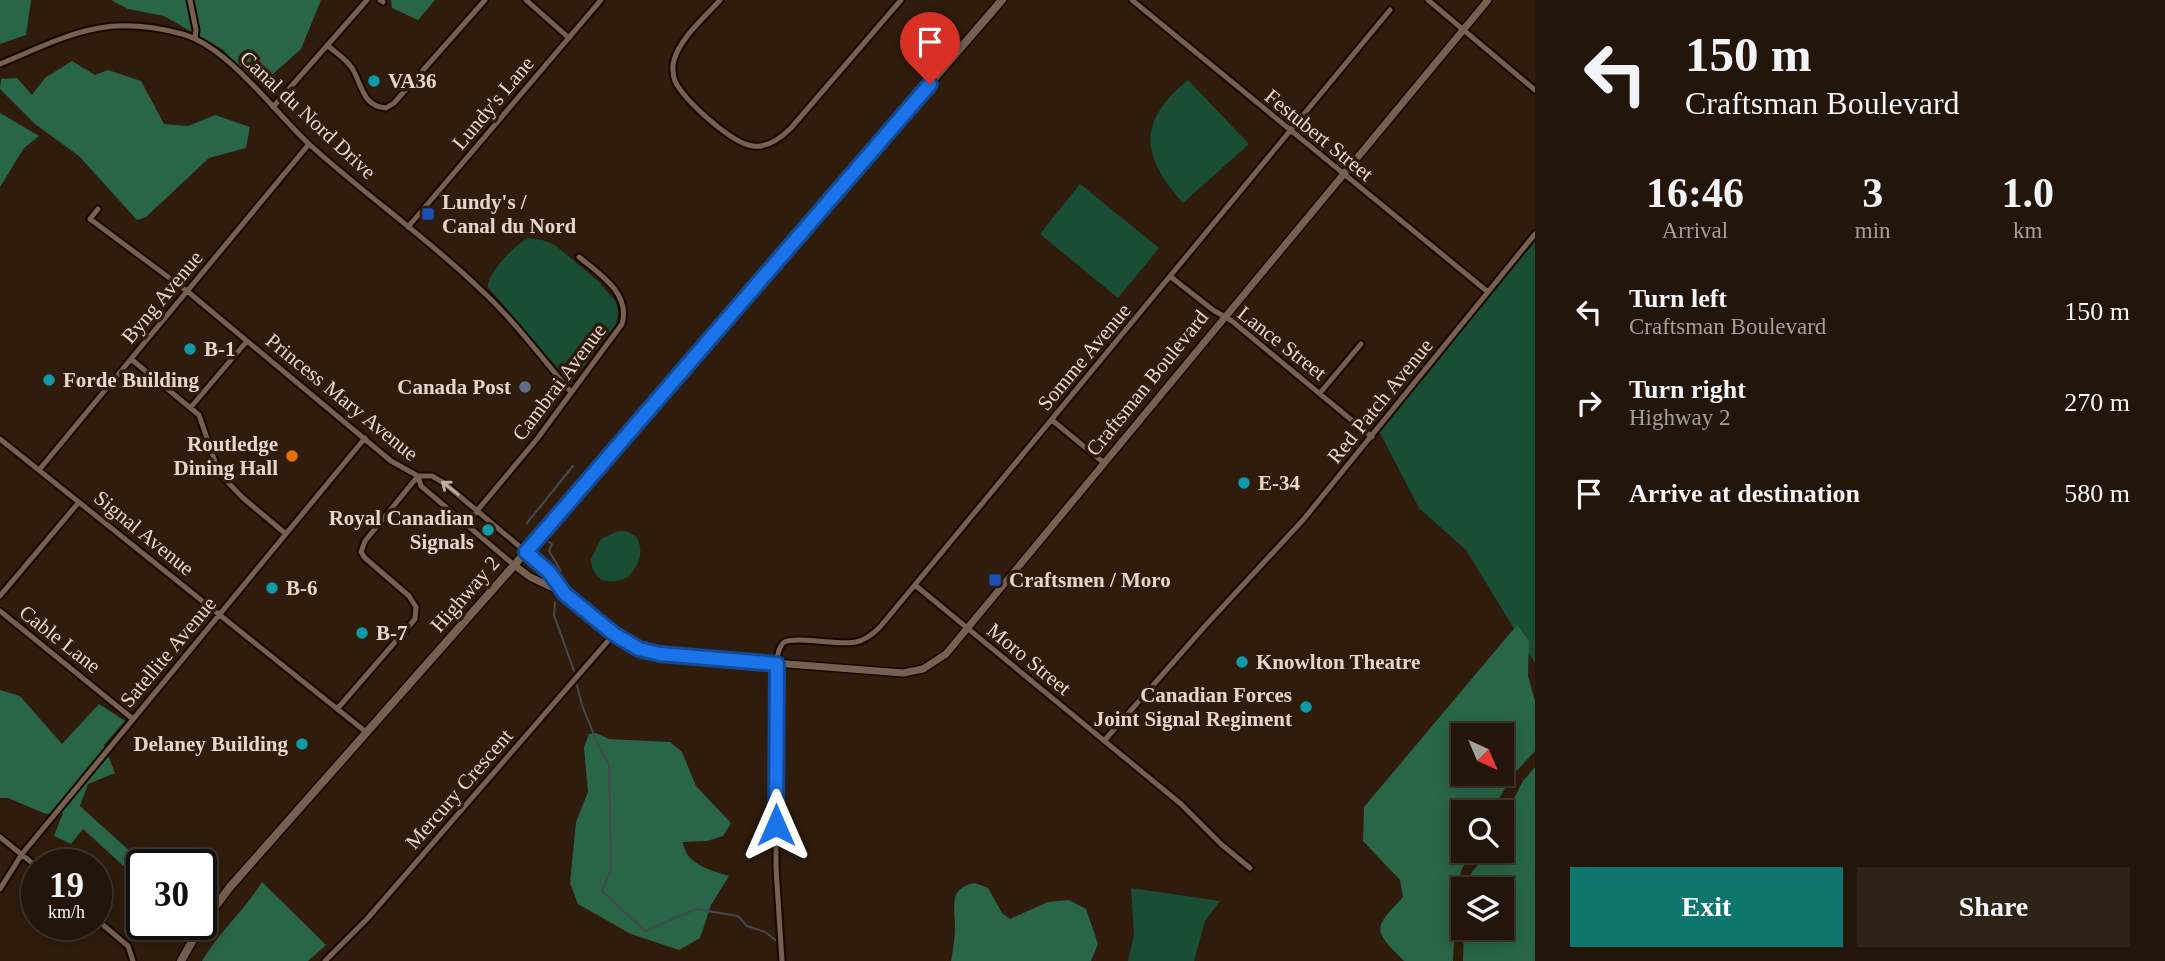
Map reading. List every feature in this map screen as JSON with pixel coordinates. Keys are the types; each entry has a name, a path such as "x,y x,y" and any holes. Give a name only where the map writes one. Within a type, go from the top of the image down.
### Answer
{"main road":[{"name":"Highway 2","path":"181,961 202,924 230,887 526,552 1002,0"}],"street":[{"path":"190,0 196,30 195,39"},
{"path":"273,107 367,0"},
{"path":"327,45 352,69 362,94 377,107 386,108 394,103 485,0"},
{"path":"526,0 569,38"},
{"name":"Lundy's Lane","path":"408,227 601,0"},
{"path":"720,0 681,45 673,62 674,79 685,97 711,120 737,141 754,147 779,139 791,128 901,0"},
{"name":"Festubert Street","path":"1132,0 1488,292"},
{"path":"1428,0 1535,90"},
{"name":"Craftsman Boulevard","path":"514,565 537,581 565,594 614,634 639,649 660,654 904,673 914,672 939,660 1488,0"},
{"name":"Somme Avenue","path":"777,664 778,653 787,641 842,644 854,643 872,635 1390,10"},
{"name":"Canal du Nord Drive","path":"0,64 74,33 109,25 156,28 195,39 229,62 309,144 488,296 570,391"},
{"name":"Byng Avenue","path":"39,470 309,144"},
{"name":"Princess Mary Avenue","path":"98,209 90,219 187,291 391,461 418,476 432,476 444,483 526,552"},
{"name":"Red Patch Avenue","path":"1104,741 1303,520 1535,234"},
{"name":"Cambrai Avenue","path":"466,524 537,439 570,391 619,329 624,318 623,303 619,295 579,257"},
{"name":"Lance Street","path":"1171,277 1372,437"},
{"name":"Princess Mary Avenue","path":"191,407 247,341"},
{"path":"1320,393 1361,344"},
{"path":"131,359 191,407 201,419 219,473 243,498 286,534"},
{"path":"1052,420 1104,463"},
{"name":"Satellite Avenue","path":"26,849 365,438"},
{"name":"Signal Avenue","path":"0,439 366,732"},
{"path":"338,708 415,619 416,607 409,596 361,552 365,541 418,476"},
{"name":"Princess Mary Avenue","path":"418,476 421,486 514,565"},
{"path":"0,596 79,502"},
{"name":"Craftsman Boulevard","path":"526,552 549,572 565,594"},
{"name":"Moro Street","path":"915,585 1181,804 1222,845 1250,868"},
{"name":"Cable Lane","path":"0,611 133,719"},
{"name":"Mercury Crescent","path":"325,961 367,919 614,634"},
{"path":"777,664 776,868 782,961"},
{"path":"0,837 21,853"},
{"name":"Satellite Avenue","path":"0,890 21,856"},
{"path":"112,932 128,946 133,961"}],"green space":[{"path":"0,0 31,0 26,35 0,44"},
{"path":"111,0 321,0 301,49 273,74 250,78 222,49 164,16 128,9"},
{"path":"391,0 435,0 418,20 392,8"},
{"path":"72,61 95,75 108,70 141,81 164,124 188,126 215,115 250,127 246,148 209,158 146,217 137,220 79,156 35,124 0,89 1,79 17,78 32,95 45,78"},
{"path":"1188,80 1249,144 1183,203 1159,170 1151,140 1153,125 1160,110 1171,95"},
{"path":"0,113 39,136 24,148 0,187"},
{"path":"1080,184 1159,248 1118,298 1040,234"},
{"path":"528,238 555,245 598,281 616,302 616,324 578,374 571,378 564,376 488,287 497,267"},
{"path":"1535,241 1535,663 1466,550 1419,508 1377,427"},
{"path":"618,531 626,531 636,536 640,558 628,577 615,581 603,580 595,573 591,559 601,539"},
{"path":"1517,625 1529,641 1528,676 1535,701 1535,751 1514,774 1514,723 1451,723 1451,786 1506,786 1498,800 1451,800 1451,863 1466,863 1459,877 1451,877 1453,961 1404,961 1386,942 1380,929 1386,916 1403,897 1400,880 1363,841 1364,807"},
{"path":"0,690 20,696 62,744 99,704 125,721 104,745 115,773 88,784 80,806 127,849 126,868 112,856 112,849 105,849 83,829 71,844 54,836 63,813 46,814 8,798 0,798"},
{"path":"596,733 609,739 670,742 682,752 696,786 731,823 723,836 707,841 683,842 693,861 729,876 711,905 700,938 679,950 631,934 578,904 570,883 576,822 588,792 584,747 589,734"},
{"path":"1535,767 1535,961 1463,961 1464,940 1514,940 1514,877 1470,877 1480,863 1514,863 1513,800 1523,781"},
{"path":"262,882 326,945 308,961 202,961"},
{"path":"975,883 988,888 1002,913 1010,919 1048,902 1069,900 1086,909 1098,944 1091,961 951,961 955,935 955,899 960,889"},
{"path":"1131,888 1220,901 1205,921 1194,961 1128,961 1134,935"}],"waterway":[{"path":"527,523 573,466"},
{"path":"549,542 552,544 549,551 561,571"},
{"path":"555,602 554,615 574,671"},
{"path":"577,685 598,745 609,764 611,869 602,891 645,931 696,909 738,916 747,926 765,932 777,941"}],"place":[{"name":"VA36","path":"374,81"},
{"name":"Lundy's / Canal du Nord","path":"428,214"},
{"name":"B-1","path":"190,349"},
{"name":"Forde Building","path":"49,380"},
{"name":"Canada Post","path":"525,387"},
{"name":"Routledge Dining Hall","path":"292,456"},
{"name":"E-34","path":"1244,483"},
{"name":"Royal Canadian Signals","path":"488,530"},
{"name":"Craftsmen / Moro","path":"995,580"},
{"name":"B-6","path":"272,588"},
{"name":"B-7","path":"362,633"},
{"name":"Knowlton Theatre","path":"1242,662"},
{"name":"Canadian Forces Joint Signal Regiment","path":"1306,707"},
{"name":"Delaney Building","path":"302,744"}],"route":[{"path":"776,825 777,664 660,654 639,649 626,643 565,594 549,572 526,552 930,84"}]}
